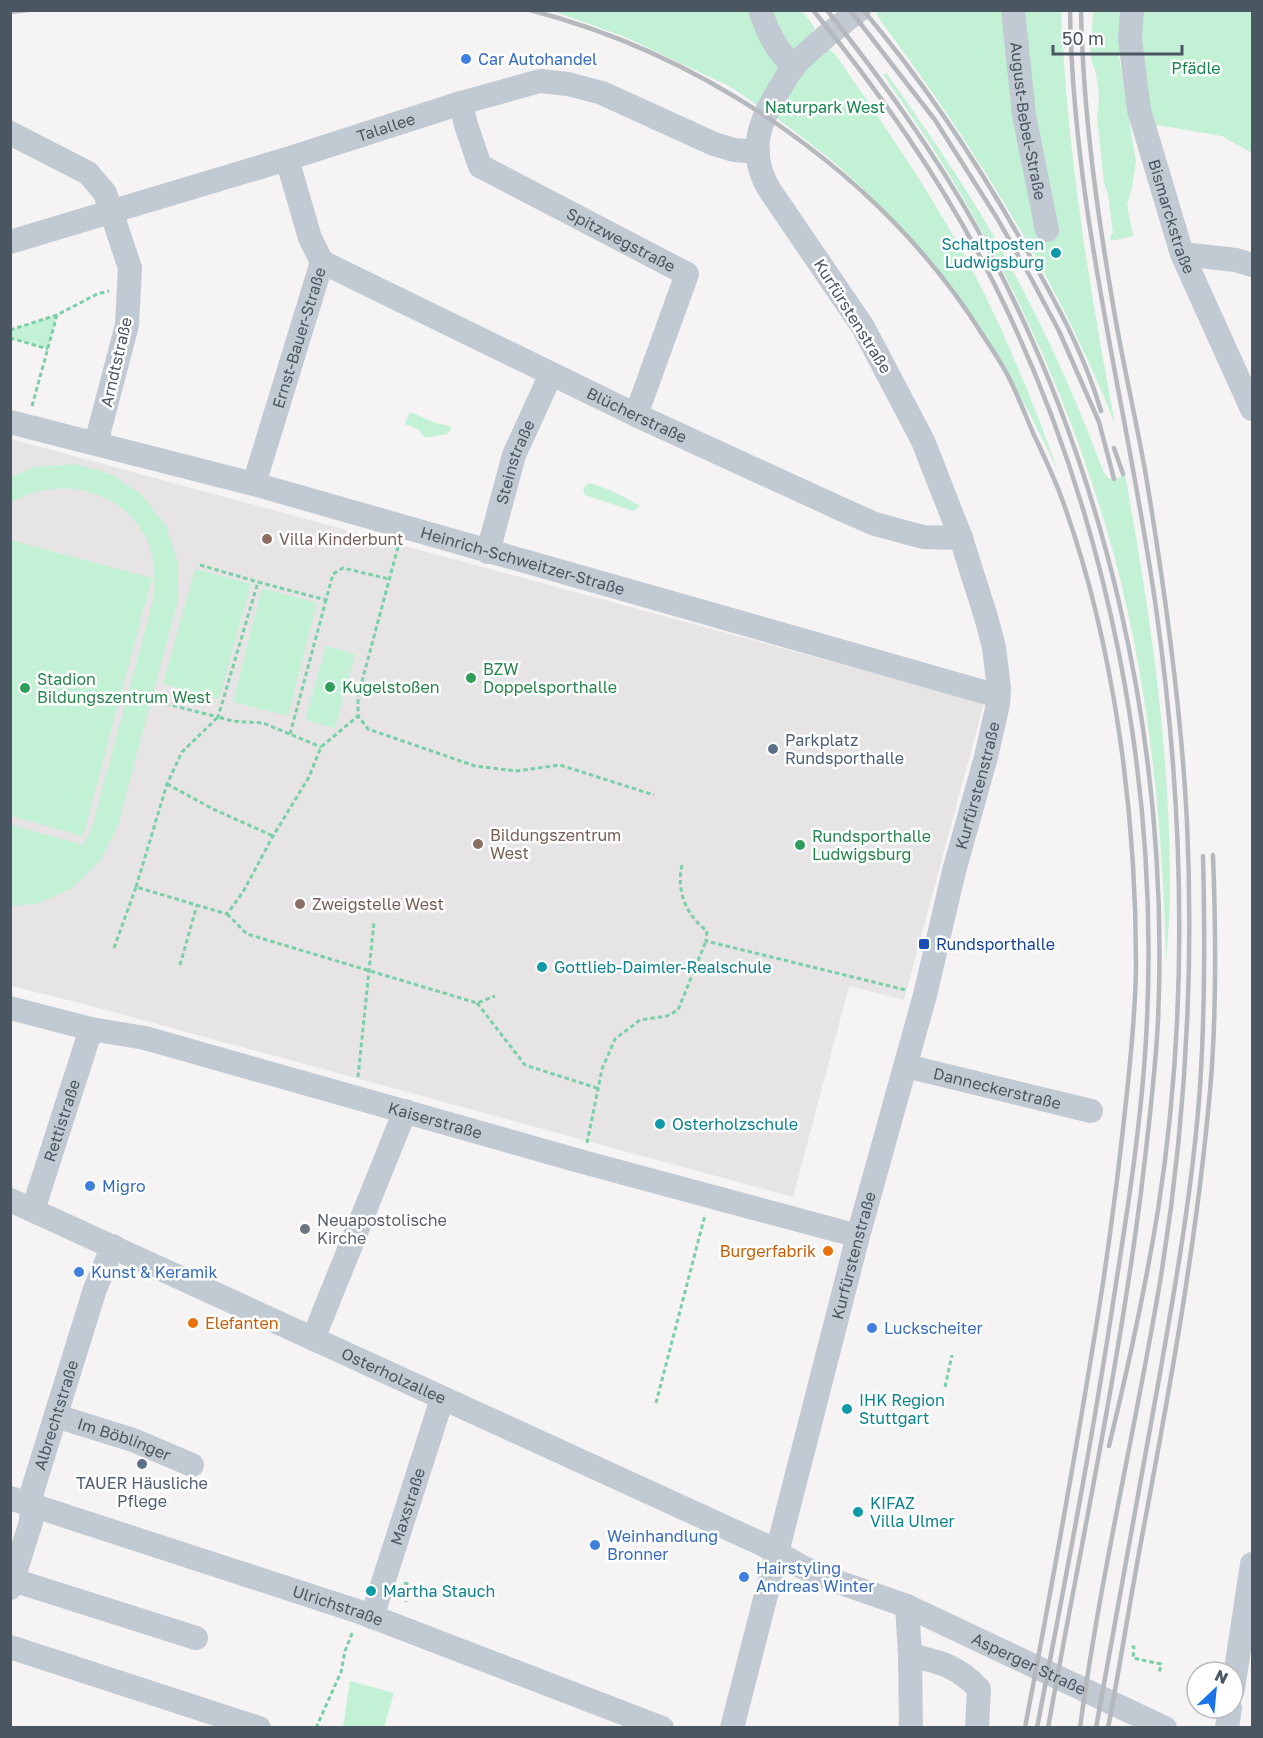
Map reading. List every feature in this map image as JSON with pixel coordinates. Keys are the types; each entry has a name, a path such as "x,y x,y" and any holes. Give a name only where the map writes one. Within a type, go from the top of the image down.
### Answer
{"street":[{"path":"760,10 769,37 778,51 794,67 809,51 859,10"},
{"name":"August-Bebel-Straße","path":"1013,10 1024,115 1047,230"},
{"name":"Bismarckstraße","path":"1132,10 1130,39 1139,110 1182,254 1252,410"},
{"name":"Kurfürstenstraße","path":"732,1728 858,1236 925,995 954,871 986,756 998,696 994,647 961,538 923,441 863,327 765,183 761,172 758,152 761,124 774,97 794,67"},
{"name":"Talallee","path":"10,242 287,159 461,103 540,81 568,84 602,93 714,144 734,150 758,152"},
{"name":"Spitzwegstraße","path":"461,103 480,166 687,274 636,415"},
{"name":"Arndtstraße","path":"10,133 88,173 105,193 130,268 127,325 96,443"},
{"name":"Ernst-Bauer-Straße","path":"254,484 322,262 310,238 287,159"},
{"path":"1182,254 1236,260 1252,265"},
{"name":"Blücherstraße","path":"322,262 636,415 875,524 923,537 961,538"},
{"name":"Steinstraße","path":"488,552 514,455 551,374"},
{"name":"Heinrich-Schweitzer-Straße","path":"18,424 254,484 998,696"},
{"name":"Kaiserstraße","path":"10,1008 91,1029 145,1038 583,1162 858,1236"},
{"name":"Rettistraße","path":"33,1210 91,1029"},
{"name":"Danneckerstraße","path":"906,1066 1091,1111"},
{"path":"314,1339 405,1111"},
{"name":"Osterholzallee","path":"10,1200 776,1551"},
{"name":"Albrechtstraße","path":"12,1584 31,1522 21,1502 32,1492 95,1289 113,1246"},
{"name":"Maxstraße","path":"366,1614 442,1399"},
{"name":"Im Böblinger","path":"56,1416 134,1440 192,1465"},
{"name":"Ulrichstraße","path":"21,1502 366,1614 662,1728"},
{"name":"Asperger Straße","path":"776,1551 802,1567 900,1604 1165,1728"},
{"path":"1237,1660 1252,1564"},
{"path":"12,1584 196,1638"},
{"path":"900,1604 910,1656 911,1728"},
{"path":"10,1647 259,1728"},
{"path":"910,1656 938,1661 966,1675 978,1689 977,1728"}],"path":[{"path":"10,330 57,315 96,294 117,289"},
{"path":"18,424 48,349 57,315"},
{"path":"10,338 48,349"},
{"path":"398,546 358,696 358,716 368,729 475,766 516,771 560,765 654,795"},
{"path":"200,565 326,600"},
{"path":"290,735 333,574 343,568 389,579"},
{"path":"114,948 136,887 167,784 182,752 218,717 258,582"},
{"path":"151,700 232,721 263,723 321,747"},
{"path":"227,914 243,892 273,836 309,777 321,747 358,716"},
{"path":"167,784 273,836"},
{"path":"583,1162 602,1069 615,1039 640,1020 667,1016 678,1010 706,941 707,931 698,924 682,899 679,879 682,865"},
{"path":"136,887 227,914 248,934 477,1003 525,1065 598,1088"},
{"path":"180,965 197,905"},
{"path":"355,1097 374,922"},
{"path":"706,941 925,995"},
{"path":"477,1003 495,996"},
{"path":"656,1404 710,1196"},
{"path":"945,1387 952,1355"},
{"path":"316,1728 341,1672 345,1651 366,1614"},
{"path":"1132,1646 1134,1647 1133,1658 1161,1664 1159,1674"}],"shaded area":[{"name":"Bildungszentrum West","path":"11,439 984,703 904,1000 849,986 793,1197 11,986"}],"green space":[{"path":"879,10 1061,11 1068,115 1080,218 1115,424 1067,317 1011,215 981,165 880,20 876,13"},
{"name":"Naturpark West","path":"553,11 802,11 815,28 760,107 731,87 625,37"},
{"path":"1093,11 1121,11 1119,57 1136,162 1127,204 1133,236 1111,241 1110,237 1113,233 1108,194 1104,183 1097,117 1098,88 1091,61"},
{"name":"Pfädle","path":"1139,11 1252,11 1252,153 1222,136 1151,124"},
{"name":"Naturpark West","path":"827,48 835,54 902,152 963,253 1015,360 1058,471 1017,390 971,316 946,281 889,214 856,182 774,116 801,71"},
{"path":"883,74 887,74 980,213 1024,291 1080,411 1104,473 1109,479 1117,479 1122,476 1124,469 1150,628 1163,735 1170,905 1166,965 1158,811 1146,710 1127,609 1101,510 1068,414 1005,275 948,172"},
{"path":"57,315 48,349 11,338 11,330"},
{"path":"410,412 450,426 451,429 446,435 424,437 419,430 405,424"},
{"path":"74,464 111,474 143,496 166,526 178,563 178,600 118,825 100,861 72,888 36,904 11,906 11,825 83,845 92,828 154,597 154,567 149,545 135,521 121,508 86,491 67,489 28,494 11,503 11,477 35,467"},
{"path":"587,483 606,488 640,506 633,511 585,495 583,490"},
{"path":"10,540 152,578 83,836 11,816"},
{"path":"195,569 251,584 219,699 163,684"},
{"path":"262,588 317,603 288,716 233,702"},
{"name":"Kugelstoßen","path":"326,646 355,654 335,728 305,720"},
{"path":"350,1681 394,1693 384,1727 343,1727"}],"railway":[{"path":"10,12 28,10"},
{"path":"530,10 597,31 663,59 727,92 788,132 845,176 897,225 943,279 1004,369 1056,483 1080,554 1096,611 1108,669 1126,788 1135,906 1135,993 1123,1133 1103,1283 1066,1506 1025,1728"},
{"path":"813,10 894,116 942,190 1005,306 1041,390 1073,476 1099,565 1119,655 1134,746 1144,838 1148,929 1147,1020 1139,1122 1097,1400 1037,1728"},
{"path":"827,10 887,89 942,170 976,227 1022,318 1062,413 1095,511 1121,611 1140,712 1153,815 1159,918 1158,1021 1153,1085 1141,1192 1121,1327 1048,1728"},
{"path":"850,10 935,120 997,218 1032,280 1059,331 1099,422 1114,479"},
{"path":"863,10 932,99 994,193 1070,333 1095,391 1101,411"},
{"path":"1070,10 1073,86 1081,161 1091,236 1156,608 1172,758 1177,834 1178,985 1175,1060 1168,1135 1148,1270 1109,1446"},
{"path":"1080,1728 1097,1616 1169,1225 1186,1052 1189,937 1187,822 1181,735 1171,648 1146,476 1103,245 1088,128 1081,10"},
{"path":"1114,448 1123,474"},
{"path":"1108,1728 1173,1364 1191,1255 1205,1146 1215,1003 1213,855"},
{"path":"1096,1728 1172,1306 1193,1160 1203,1029 1203,856"}],"place":[{"name":"Car Autohandel","path":"466,59"},
{"name":"Schaltposten Ludwigsburg","path":"1056,253"},
{"name":"Villa Kinderbunt","path":"267,539"},
{"name":"BZW Doppelsporthalle","path":"471,678"},
{"name":"Kugelstoßen","path":"330,687"},
{"name":"Stadion Bildungszentrum West","path":"25,688"},
{"name":"Parkplatz Rundsporthalle","path":"773,749"},
{"name":"Bildungszentrum West","path":"478,844"},
{"name":"Rundsporthalle Ludwigsburg","path":"800,845"},
{"name":"Zweigstelle West","path":"300,904"},
{"name":"Rundsporthalle","path":"924,944"},
{"name":"Gottlieb-Daimler-Realschule","path":"542,967"},
{"name":"Osterholzschule","path":"660,1124"},
{"name":"Migro","path":"90,1186"},
{"name":"Neuapostolische Kirche","path":"305,1229"},
{"name":"Burgerfabrik","path":"828,1251"},
{"name":"Kunst & Keramik","path":"79,1272"},
{"name":"Elefanten","path":"193,1323"},
{"name":"Luckscheiter","path":"872,1328"},
{"name":"IHK Region Stuttgart","path":"847,1409"},
{"name":"TAUER Häusliche Pflege","path":"142,1464"},
{"name":"KIFAZ Villa Ulmer","path":"858,1512"},
{"name":"Weinhandlung Bronner","path":"595,1545"},
{"name":"Hairstyling Andreas Winter","path":"744,1577"},
{"name":"Martha Stauch","path":"371,1591"}]}
